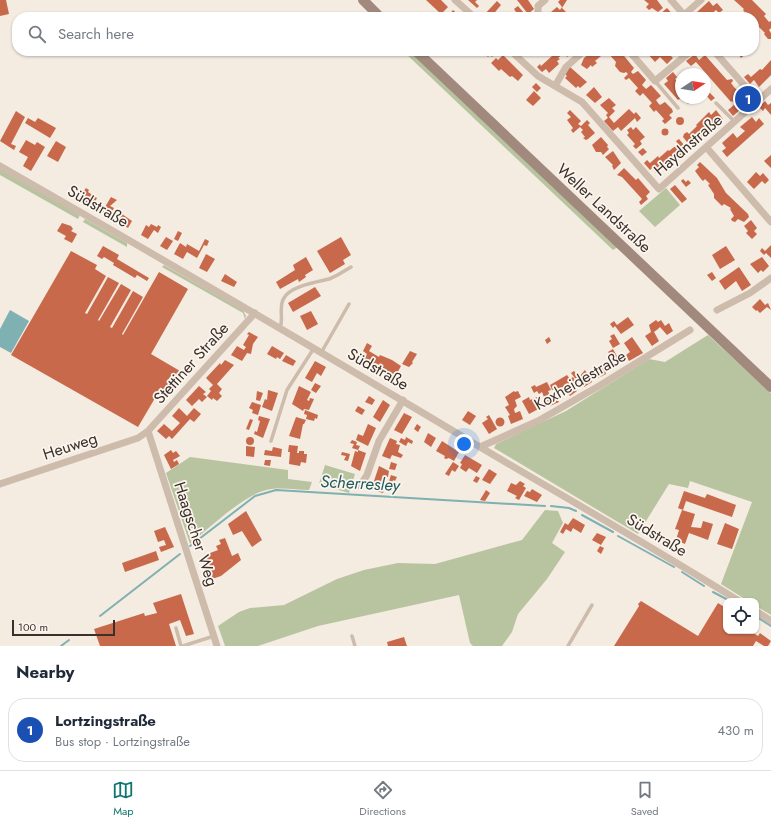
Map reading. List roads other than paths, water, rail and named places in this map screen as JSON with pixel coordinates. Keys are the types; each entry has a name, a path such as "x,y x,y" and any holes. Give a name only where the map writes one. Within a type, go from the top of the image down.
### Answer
{"main road":[{"path":"363,0 375,12"},
{"name":"Weller Landstraße","path":"421,56 771,388"}],"street":[{"path":"455,0 468,12"},
{"path":"538,12 538,6 545,0"},
{"path":"671,0 682,12"},
{"path":"689,12 701,0"},
{"path":"516,56 538,76 555,86 566,67 578,56"},
{"path":"633,56 655,81 685,56"},
{"path":"718,56 758,101"},
{"name":"Haydnstraße","path":"555,86 582,102 659,189 771,90"},
{"path":"707,148 771,222"},
{"name":"Südstraße","path":"0,166 403,400 480,447 600,516 734,598"},
{"path":"717,310 750,293 771,278"},
{"name":"Stettiner Straße","path":"148,432 255,313"},
{"name":"Koxheidestraße","path":"480,447 538,421 599,386 690,330"},
{"path":"360,486 367,475 379,441 403,400"},
{"name":"Heuweg","path":"0,484 138,438 148,432"},
{"name":"Haagscher Weg","path":"148,432 217,646"},
{"path":"759,613 771,621"}],"lane":[{"path":"655,81 678,108"},
{"path":"716,103 735,122"},
{"path":"280,328 282,322 281,304 286,295 310,283 339,274 351,267"},
{"path":"322,353 349,304"},
{"path":"271,441 287,390 314,348"},
{"path":"568,646 592,605"},
{"path":"176,628 182,646 214,636"},
{"path":"352,636 355,646"}],"water":[{"path":"10,310 29,321 11,353 0,347 0,329"}],"waterway":[{"name":"Scherresley","path":"190,546 255,496 276,490 545,506"},
{"name":"Scherresley","path":"551,506 569,508 576,511"},
{"name":"Scherresley","path":"582,515 613,532"},
{"name":"Scherresley","path":"618,536 674,567"},
{"name":"Scherresley","path":"100,616 180,554"},
{"name":"Scherresley","path":"682,572 704,586"},
{"name":"Scherresley","path":"713,592 724,598"},
{"name":"Scherresley","path":"759,618 771,626"},
{"name":"Scherresley","path":"61,646 69,640"}],"place":[{"name":"Lortzingstraße","path":"748,99"}]}
